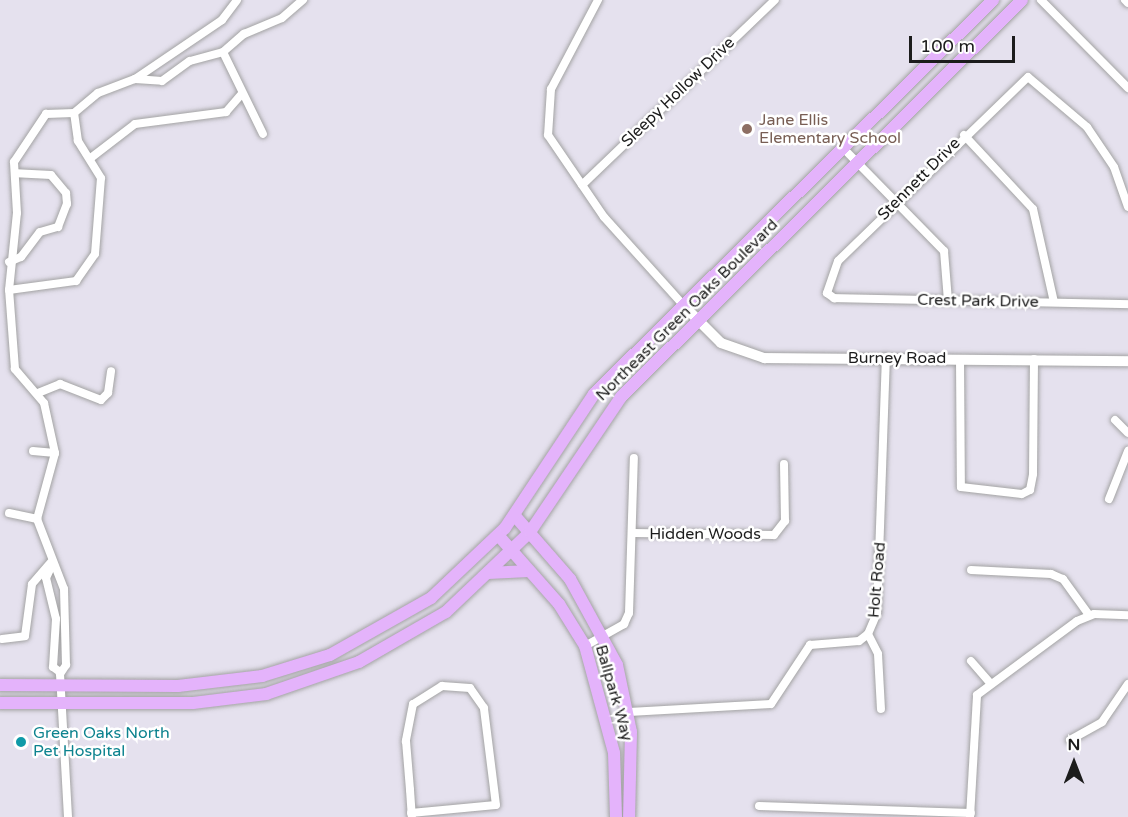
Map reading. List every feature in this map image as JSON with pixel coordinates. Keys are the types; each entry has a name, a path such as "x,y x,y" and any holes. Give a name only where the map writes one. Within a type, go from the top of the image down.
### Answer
{"main road":[{"name":"Northeast Green Oaks Boulevard","path":"0,685 219,683 330,655 431,598 498,536 515,516 594,394 993,0"},
{"name":"Northeast Green Oaks Boulevard","path":"0,703 193,703 287,689 401,641 446,612 486,573 512,552 530,532 600,423 697,319 1022,0"},
{"path":"544,507 548,552"},
{"name":"Ballpark Way","path":"515,516 548,552 604,636 629,712 629,817"},
{"name":"Ballpark Way","path":"498,536 559,604 585,646 614,753 616,817"},
{"path":"486,573 529,571"}],"street":[{"path":"68,817 60,672 66,665 65,605 59,572 52,563 37,519 55,453 38,393 15,369 9,262 17,173 15,156 41,118 74,113 98,93 135,79 222,20 237,0"},
{"path":"135,79 162,81 190,61 223,52 303,0"},
{"path":"598,0 546,107 548,135 582,185 684,306"},
{"name":"Sleepy Hollow Drive","path":"582,185 776,0"},
{"path":"1041,0 1128,88"},
{"path":"1125,0 1128,3"},
{"path":"223,52 241,95 263,134"},
{"name":"Stennett Drive","path":"828,298 838,261 895,201 1024,79 1034,78 1087,127 1114,167 1128,207"},
{"path":"92,157 135,124 226,112 241,95"},
{"path":"9,290 59,286 76,281 91,264 102,200 101,178 92,157 78,141 74,113"},
{"path":"964,135 1033,209 1054,302"},
{"path":"844,149 944,251 948,301"},
{"path":"9,262 21,257 40,232 58,227 68,204 66,193 51,174 17,173"},
{"name":"Crest Park Drive","path":"828,298 1128,304"},
{"name":"Burney Road","path":"684,306 721,343 751,356 1128,361"},
{"name":"Holt Road","path":"629,712 771,704 810,645 859,641 868,634 877,613 886,357"},
{"path":"960,358 961,488 1030,490 1034,358"},
{"path":"38,393 60,384 100,400 108,393 111,371"},
{"path":"1115,420 1128,433"},
{"path":"33,452 55,453"},
{"path":"1109,499 1128,452"},
{"path":"585,646 624,624 629,613 633,533 633,458"},
{"name":"Hidden Woods","path":"633,533 774,535 785,520 784,464"},
{"path":"9,513 37,519"},
{"path":"2,639 25,636 32,584 52,563"},
{"path":"52,563 46,578 56,619 53,667 60,672"},
{"path":"971,570 1051,574 1063,579 1089,615"},
{"path":"759,807 970,815 975,700 990,683 1089,615 1128,615"},
{"path":"868,634 878,654 881,709"},
{"path":"971,662 990,683"},
{"path":"458,684 473,690 484,708 496,805 412,815 409,713 421,697 458,684"},
{"path":"1070,740 1102,722 1128,684"}],"place":[{"name":"Jane Ellis Elementary School","path":"747,129"},
{"name":"Green Oaks North Pet Hospital","path":"21,742"}]}
